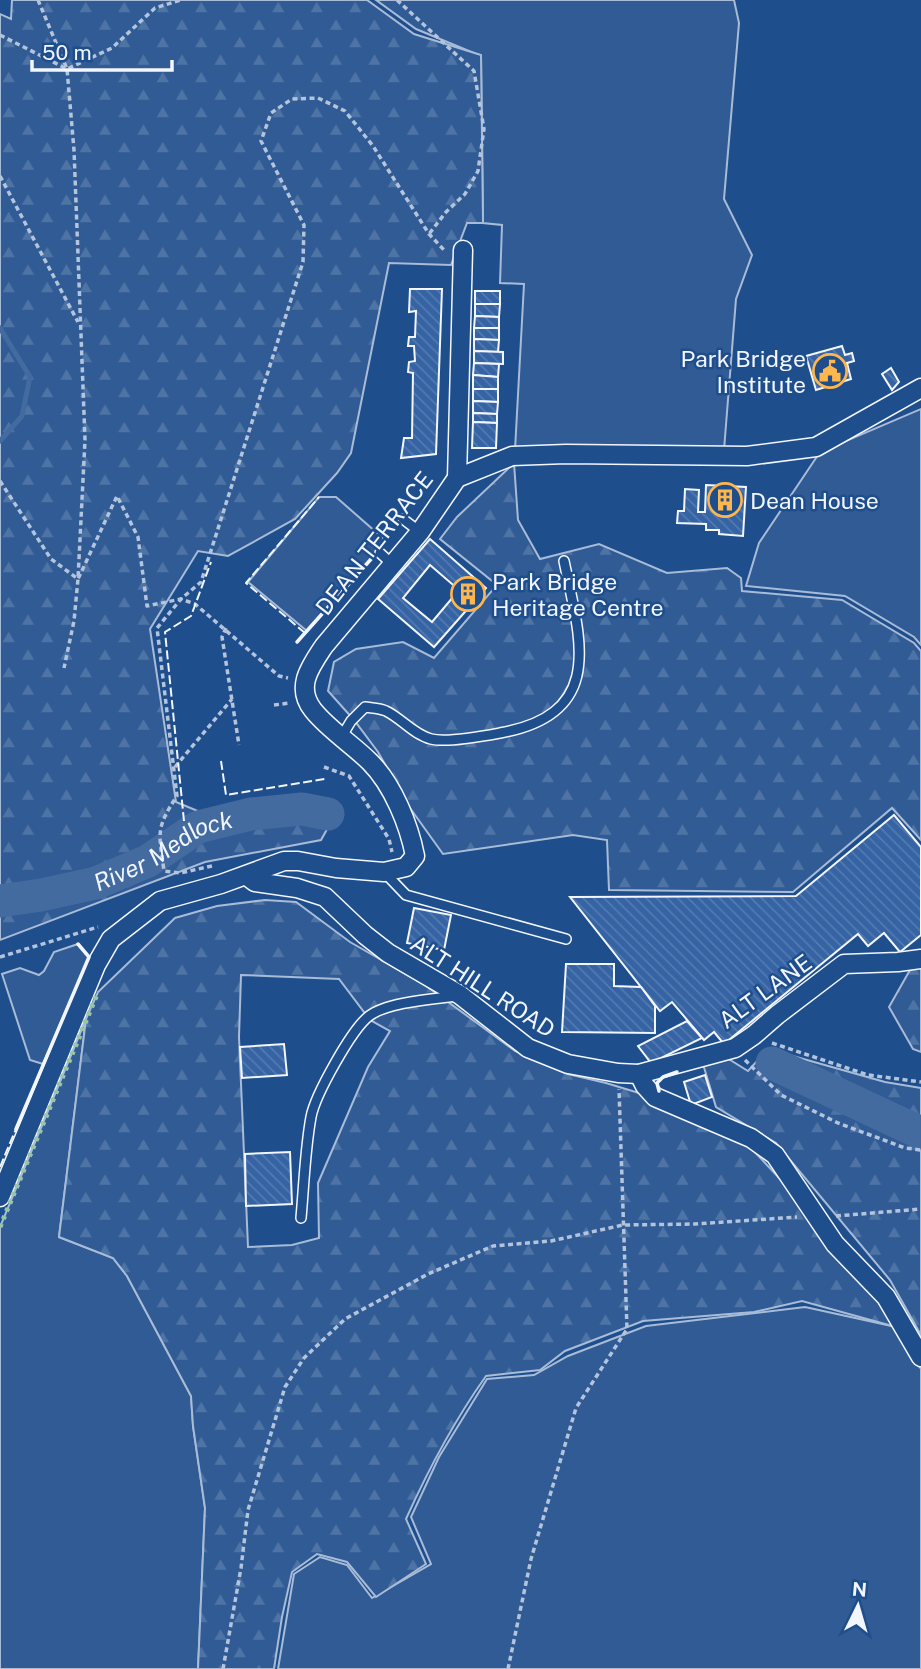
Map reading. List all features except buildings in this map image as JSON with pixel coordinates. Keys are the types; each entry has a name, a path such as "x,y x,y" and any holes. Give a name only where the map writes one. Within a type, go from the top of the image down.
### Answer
{"street":[{"path":"457,478 463,250"},
{"name":"DEAN TERRACE","path":"304,681 311,665 387,559 420,532 457,478 512,456 747,456 816,447 921,388"},
{"path":"0,1197 96,965 111,939 160,901 247,876 284,861 384,872 406,867 415,856 409,827 373,764 319,718 306,702 304,681"},
{"name":"ALT HILL ROAD","path":"247,876 255,882 297,888 325,897 388,953 460,995 528,1048 549,1058 597,1070 639,1074"},
{"name":"ALT LANE","path":"639,1074 734,1048 844,964 921,959"},
{"path":"639,1074 655,1097 751,1138 775,1155 835,1244 887,1297 921,1357"}],"lane":[{"path":"403,519 420,532"},
{"path":"342,736 351,720 365,707 386,711 400,722 432,739 472,738 516,730 557,712 575,687 581,654 564,561"},
{"path":"384,872 406,895 566,939"},
{"path":"301,1218 312,1114 340,1052 368,1016 378,1011 407,1003 460,995"}],"path":[{"path":"38,0 67,69 74,150 85,440 78,579 72,633 64,668"},
{"path":"67,69 112,48 155,8 181,0"},
{"path":"164,871 159,830 177,796 157,628 181,599 201,582 303,262 304,225 261,141 271,113 292,99 318,98 345,111 373,146 429,234 465,194 478,171 484,129 474,71 397,0"},
{"path":"0,34 67,69"},
{"path":"0,176 79,324"},
{"path":"1,482 51,559 78,579"},
{"path":"78,579 117,496 138,537 147,606 181,599 195,604 279,676 304,681"},
{"path":"226,628 222,637 239,745"},
{"path":"174,768 232,699"},
{"path":"324,767 349,776 389,839 393,859 384,872"},
{"path":"0,957 100,926"},
{"path":"754,1035 789,1050 868,1075 921,1082"},
{"path":"734,1048 781,1095 838,1123 905,1148 921,1150"},
{"path":"508,1669 531,1559 576,1408 627,1329 621,1106"},
{"path":"223,1669 248,1510 285,1387 304,1358 345,1319 428,1274 494,1246 551,1241 623,1225 695,1224 921,1209"}],"shaded area":[{"path":"376,0 734,0 739,23 724,199 752,255 736,299 724,450 515,450 524,284 500,283 502,225 483,223 481,56 416,29"},
{"path":"921,409 921,645 914,637 845,596 746,586 759,543 820,452"},
{"path":"319,497 336,497 385,540 307,631 248,582"},
{"path":"78,944 89,957 43,1064 30,1060 2,974 20,968 39,975 54,952"},
{"path":"86,1019 59,1237 113,1258 127,1276 191,1396 205,1508 198,1669 0,1669 0,1227"},
{"path":"805,1307 896,1327 921,1369 921,1669 278,1669 294,1574 320,1557 347,1565 372,1598 431,1564 411,1517 439,1457 487,1379 534,1375 568,1356 646,1326"}],"green space":[{"path":"12,0 367,0 414,34 481,55 483,223 467,223 451,265 389,263 351,453 337,473 295,519 228,556 198,551 150,629 176,802 229,824 340,806 321,840 205,862 0,940 0,14 11,19"},
{"path":"514,463 518,520 540,559 599,544 667,573 727,568 741,578 742,591 842,600 914,643 921,651 921,840 892,808 793,892 609,890 607,840 573,835 443,854 410,808 378,752 328,691 334,662 356,649 403,642 434,658 497,585 440,539 457,517"},
{"path":"265,900 296,902 350,942 425,985 515,1051 568,1074 639,1093 749,1146 782,1181 817,1232 878,1297 896,1327 802,1301 754,1312 643,1321 565,1351 540,1370 486,1376 443,1445 406,1519 426,1564 376,1597 347,1562 317,1554 292,1572 274,1669 198,1669 205,1508 191,1396 127,1276 113,1258 59,1237 86,1019 98,992 175,918 217,906","holes":["241,975 339,979 370,1020 390,1031 368,1067 318,1183 319,1238 292,1245 248,1247 239,1037"]},
{"path":"921,964 921,1052 913,1049 889,1007 910,970"},
{"path":"768,1049 885,1082 921,1088 921,1335 890,1280 776,1143 716,1107 703,1064 727,1058 748,1071"}],"waterway":[{"path":"0,328 30,377 22,416 0,441"},
{"name":"River Medlock","path":"0,901 96,883 148,861 198,827 251,814 302,809 328,814"},
{"name":"River Medlock","path":"772,1063 921,1133"}],"hedge":[{"path":"0,1227 98,992"}],"fence":[{"path":"305,633 246,583 319,497"},
{"path":"184,821 165,632 191,616 211,562"},
{"path":"221,761 226,795 325,779"},
{"path":"0,1167 16,1129"}],"wall":[{"path":"297,642 372,558"},
{"path":"16,1129 89,957 78,944"},
{"path":"659,1091 657,1083 663,1077 677,1072"}],"place":[{"name":"Park Bridge Institute","path":"830,371"},
{"name":"Dean House","path":"725,500"},
{"name":"Park Bridge Heritage Centre","path":"468,594"}]}
